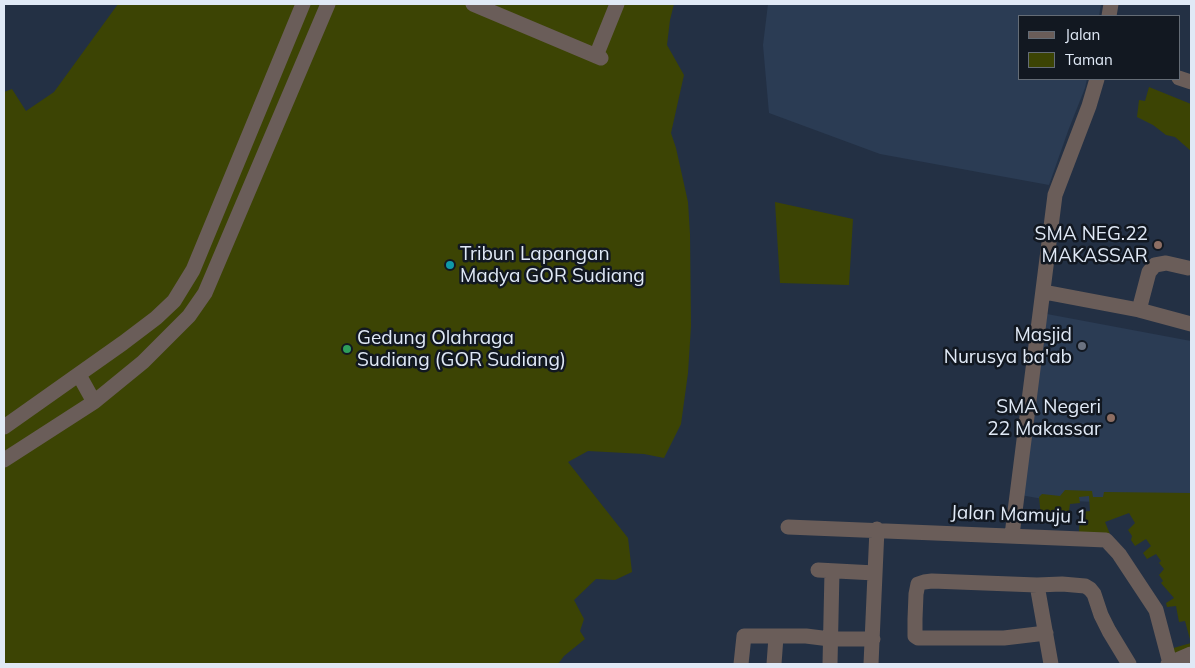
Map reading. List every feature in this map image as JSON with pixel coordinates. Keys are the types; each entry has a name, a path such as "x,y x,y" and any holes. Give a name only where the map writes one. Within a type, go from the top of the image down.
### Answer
{"street":[{"path":"4,427 156,318 174,301 193,270 303,4"},
{"path":"4,460 94,402 143,362 189,316 205,293 328,4"},
{"path":"472,4 598,57 617,4"},
{"path":"1012,535 1055,195 1090,106 1097,80"},
{"path":"1139,310 1149,272 1155,266 1166,263 1188,268"},
{"path":"1044,292 1139,310 1191,324"},
{"path":"79,375 94,402"},
{"name":"Jalan Mamuju 1","path":"788,527 877,529 1106,540 1119,554 1156,610 1169,664"},
{"path":"871,664 877,529"},
{"path":"830,664 825,570 875,573"},
{"path":"1046,633 1004,638 918,638 915,636 918,584 924,582 1085,586 1090,589 1109,631 1129,664"},
{"path":"1037,585 1050,664"},
{"path":"741,664 744,636 873,639"},
{"path":"774,664 776,637"},
{"path":"1169,664 1191,654"}],"shaded area":[{"path":"768,4 1101,4 1099,15 1018,15 1018,80 1087,80 1049,185 880,154 769,113 763,45"},
{"name":"SMA Negeri 22 Makassar","path":"1047,314 1191,341 1191,506 1049,500 1020,495"}],"green space":[{"name":"Gedung Olahraga Sudiang (GOR Sudiang)","path":"118,4 674,4 667,45 684,75 671,133 688,202 690,234 691,326 688,373 681,424 664,458 644,454 588,451 568,462 628,538 632,572 615,580 596,579 574,600 584,619 580,631 585,639 564,656 558,664 4,664 4,92 12,89 26,111 54,92"},
{"path":"1149,87 1191,104 1191,151 1175,137 1166,135 1153,125 1137,117 1139,100 1145,101"},
{"path":"775,202 853,219 849,285 780,283"},
{"path":"1065,490 1092,491 1093,497 1103,497 1104,492 1191,493 1191,643 1185,621 1179,622 1176,606 1167,607 1166,603 1174,598 1161,583 1163,581 1159,575 1164,569 1159,563 1161,561 1156,554 1147,559 1143,553 1151,546 1146,539 1135,546 1131,540 1132,536 1128,530 1135,523 1129,513 1105,522 1110,534 1079,532 1080,512 1090,511 1089,496 1079,497 1080,503 1070,504 1069,511 1062,511 1058,518 1041,517 1039,497 1042,494 1060,496"},
{"path":"1191,643 1191,664 1168,664 1170,649"}],"place":[{"name":"SMA NEG.22 MAKASSAR","path":"1158,245"},
{"name":"Tribun Lapangan Madya GOR Sudiang","path":"450,265"},
{"name":"Masjid Nurusya ba'ab","path":"1082,346"},
{"name":"Gedung Olahraga Sudiang (GOR Sudiang)","path":"347,349"},
{"name":"SMA Negeri 22 Makassar","path":"1111,418"}]}
